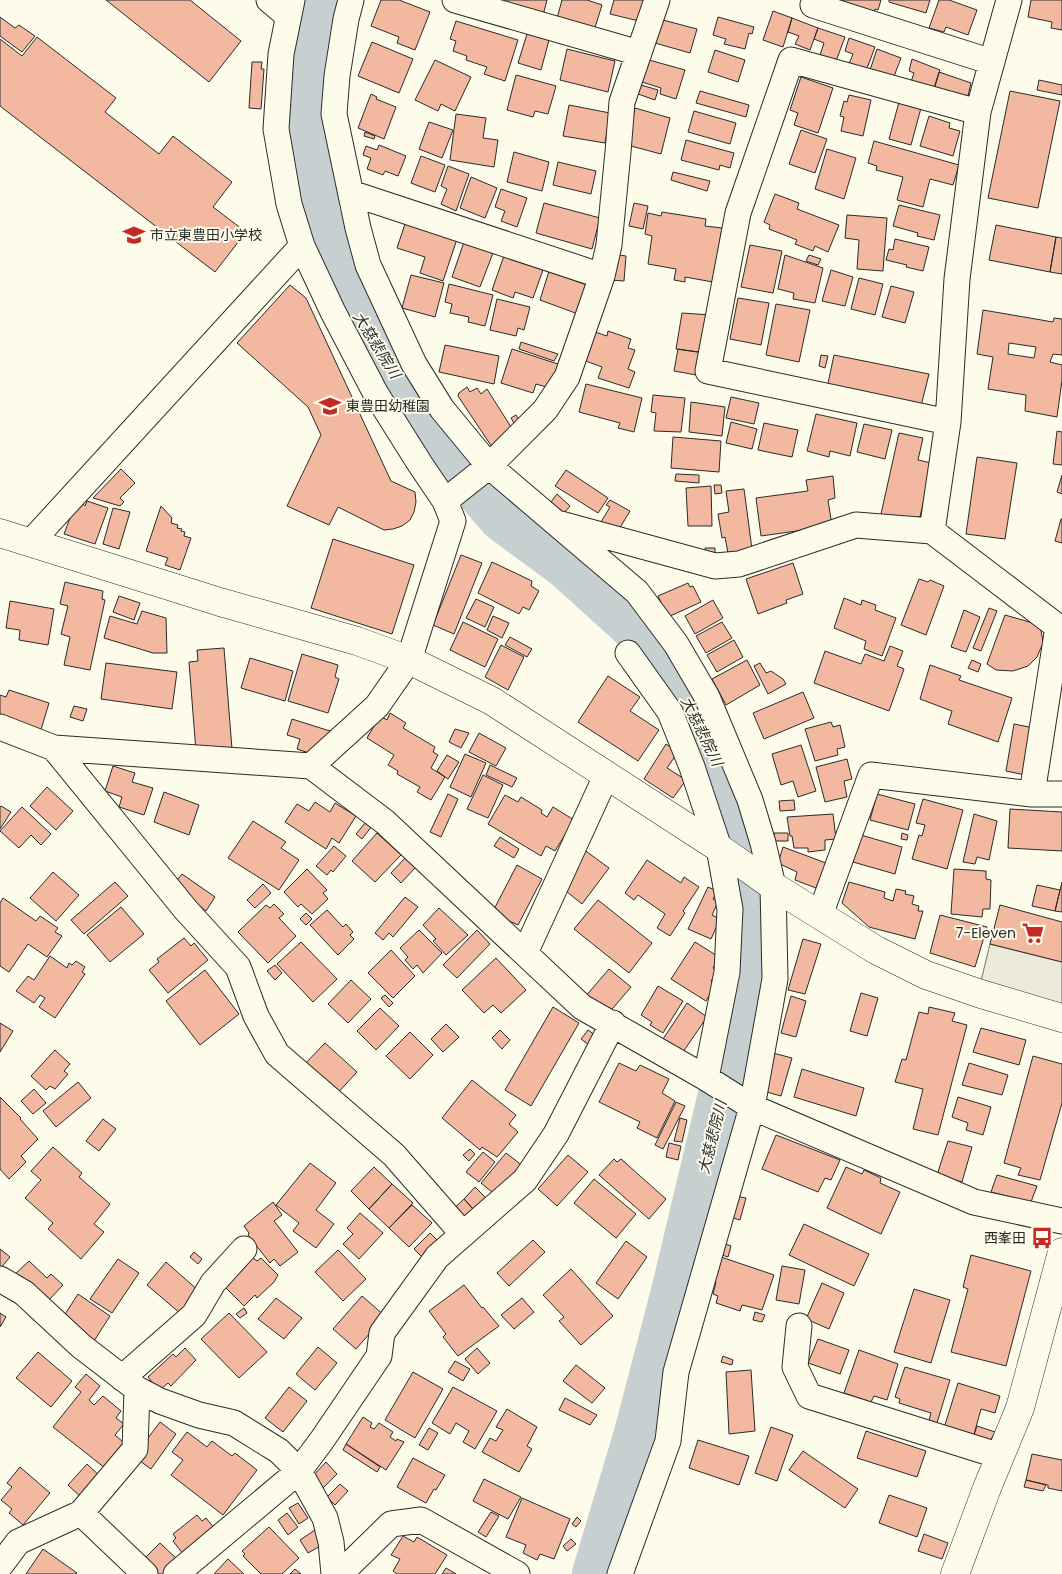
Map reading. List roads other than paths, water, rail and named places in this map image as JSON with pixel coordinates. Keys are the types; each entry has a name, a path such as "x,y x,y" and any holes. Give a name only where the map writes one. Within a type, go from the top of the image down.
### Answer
{"street":[{"path":"269,0 290,8 281,54 276,129 289,204 302,246 333,312 376,394 445,501 453,521 409,660 377,706 311,766"},
{"path":"351,0 337,76 334,114 358,228 368,265 414,364 442,409 489,466 637,592 676,644 707,697 750,800 774,886 775,979 752,1107 676,1372 668,1441 620,1574"},
{"path":"455,0 639,53"},
{"path":"445,501 489,466 545,410 567,377 602,276 608,245 622,102 657,0"},
{"path":"815,0 813,5 992,62"},
{"path":"932,531 948,422 957,279 978,112 1009,0"},
{"path":"948,422 708,371 738,213 791,60 978,112"},
{"path":"351,193 602,276"},
{"path":"302,246 11,543 357,641 409,660 492,701 719,848 774,886 876,950 926,975 981,994 1062,1018"},
{"path":"555,522 715,566 739,564 856,526 932,531 1058,627 1032,794"},
{"path":"628,653 670,712 692,767 719,848 730,909 727,972 706,1078"},
{"path":"0,727 54,748 311,766 385,822 582,1006 752,1107 974,1202 1062,1221"},
{"path":"54,748 186,910 238,967 256,1016 277,1054 394,1155 463,1234"},
{"path":"820,915 871,775 1032,794 1062,794"},
{"path":"525,953 606,776"},
{"path":"176,1574 299,1471 379,1356 382,1333 437,1257 526,1180 556,1134 613,1023"},
{"path":"0,1566 18,1542 80,1513 135,1449 130,1384 194,1315 213,1283 244,1249"},
{"path":"955,1574 1020,1408 1062,1252"},
{"path":"0,1279 24,1292 81,1346 130,1384 160,1400 200,1415 234,1423 279,1451 299,1471 325,1518 332,1542 334,1574"},
{"path":"799,1326 794,1366 808,1396 1000,1456"},
{"path":"80,1513 145,1574"},
{"path":"340,1574 391,1524 421,1520 517,1574"}],"waterway":[{"name":"大慈悲院川","path":"321,0 317,10 304,81 315,214 337,278 368,334 441,445 503,517 568,565 643,633 694,708 734,799 750,861 749,930 745,992 733,1053 676,1292 638,1437 597,1574"}],"place":[{"name":"市立東豊田小学校","path":"134,235"},
{"name":"東豊田幼稚園","path":"330,406"},
{"name":"7-Eleven","path":"1033,933"},
{"name":"西峯田","path":"1042,1238"}]}
